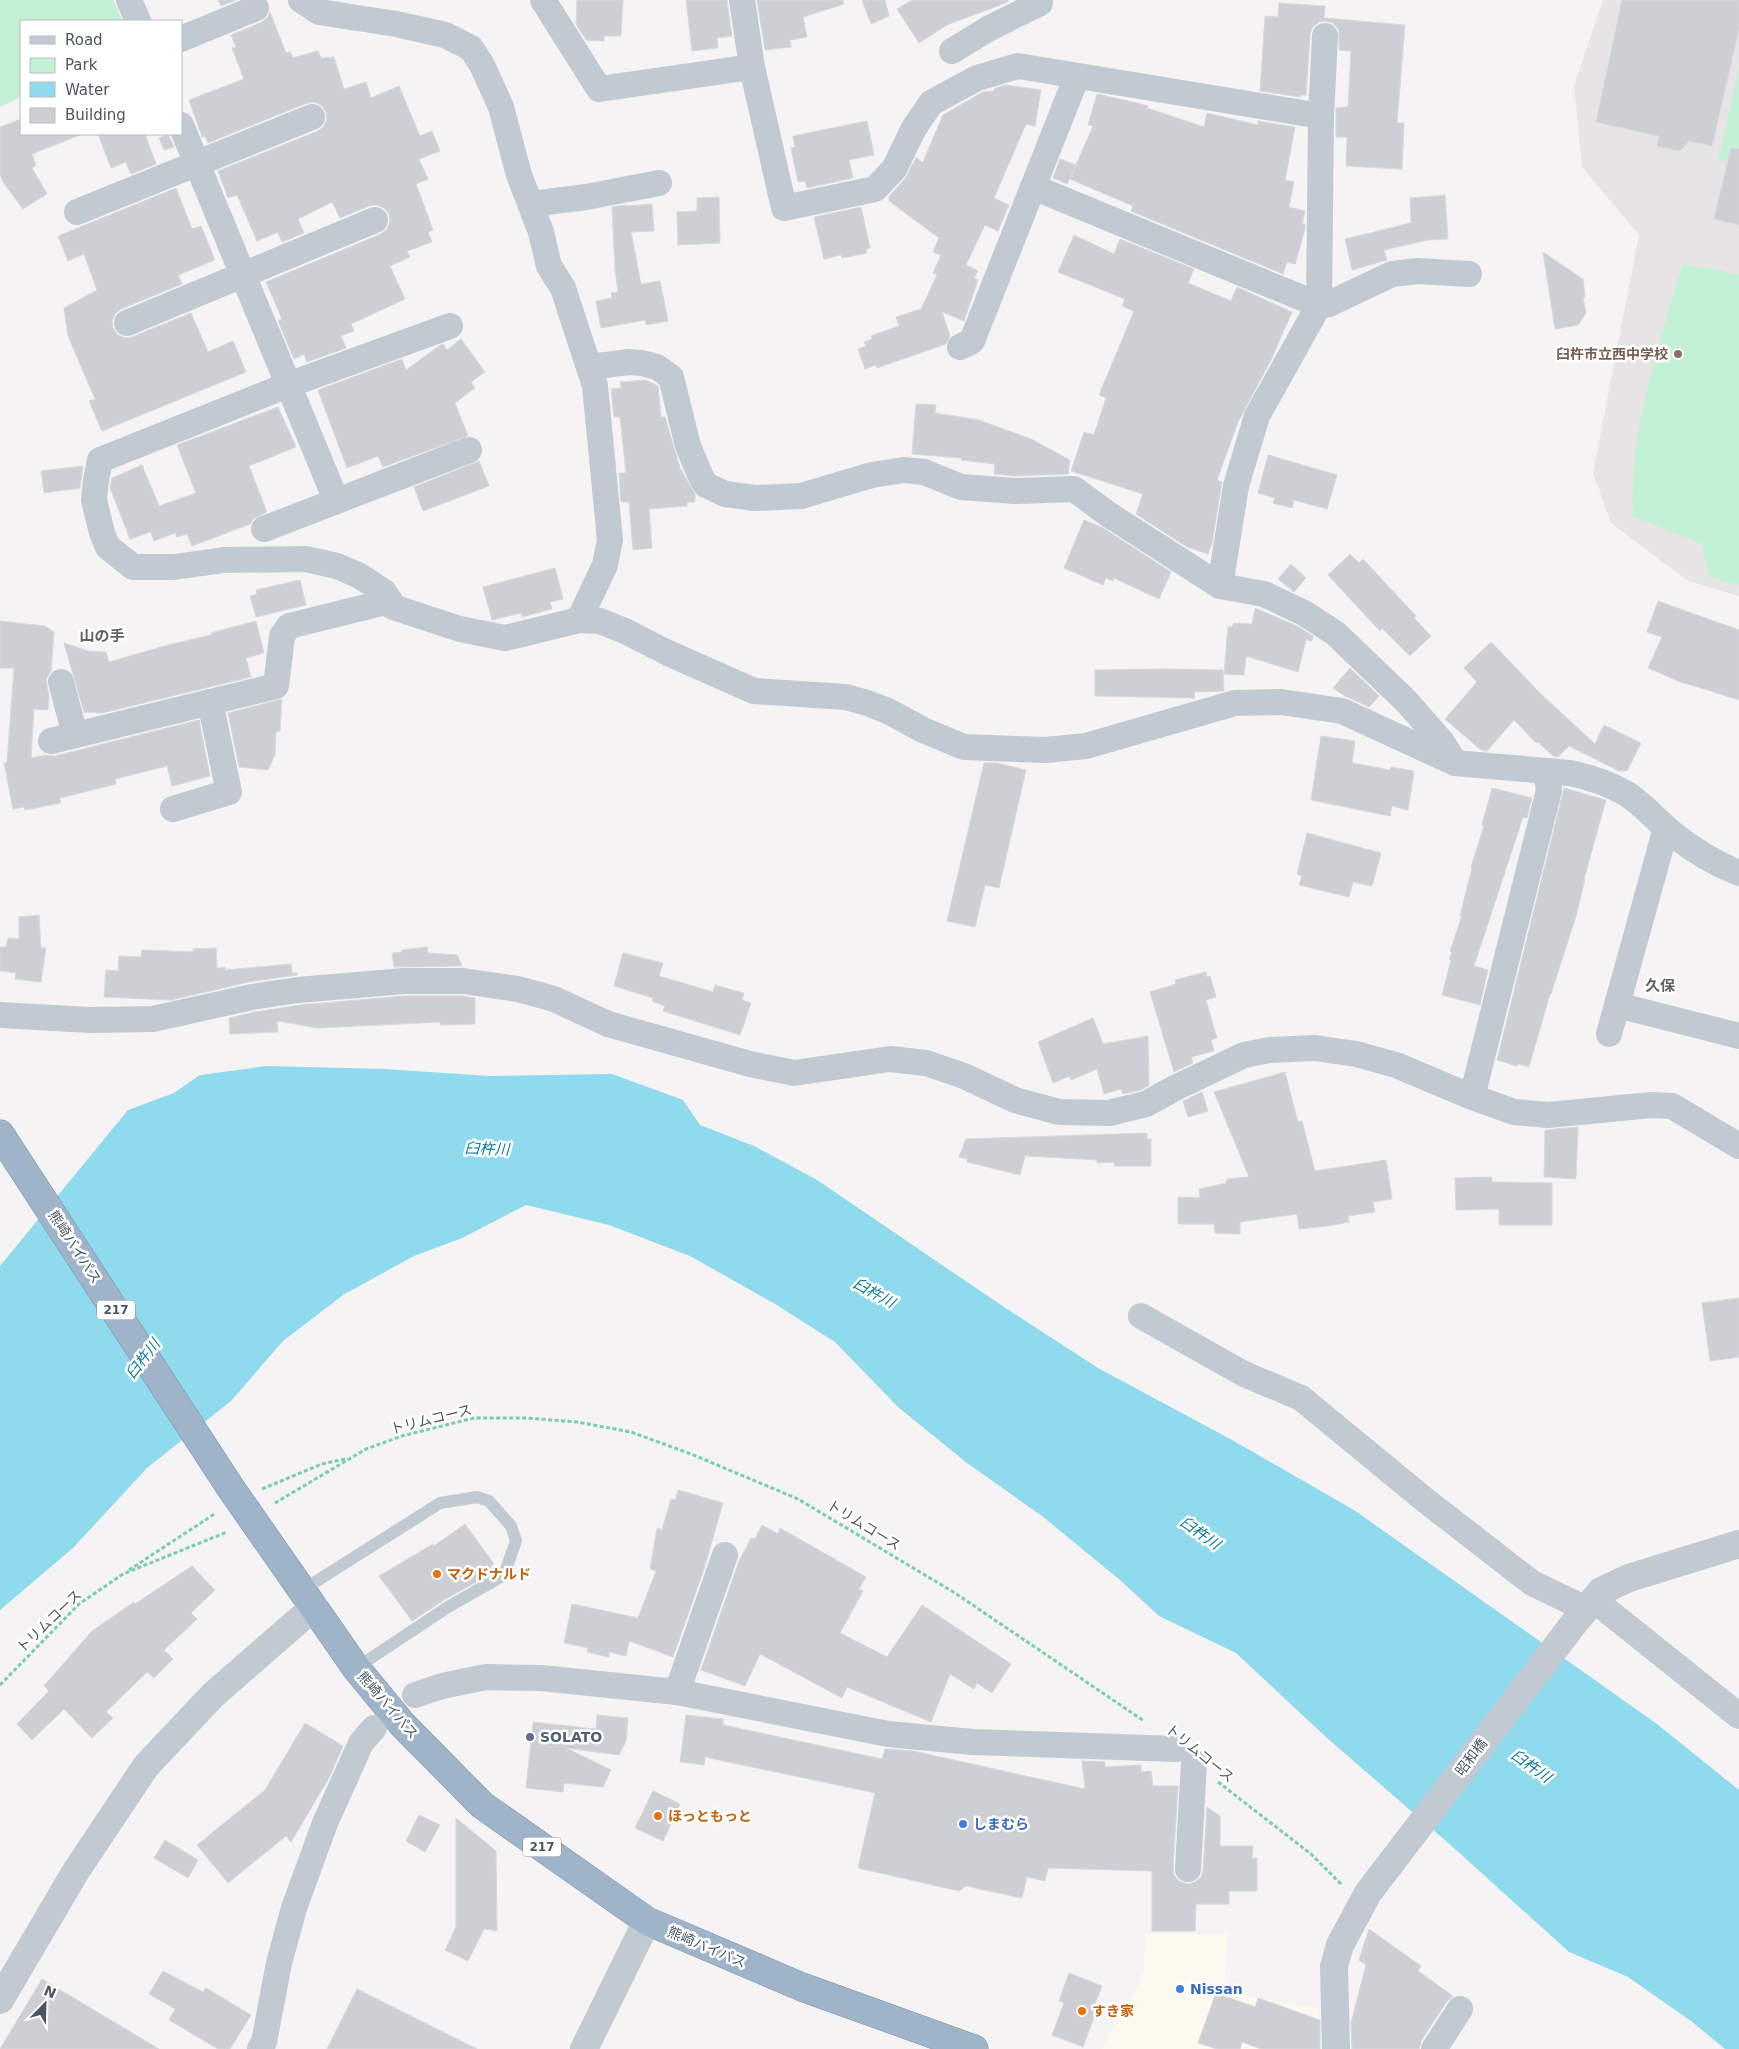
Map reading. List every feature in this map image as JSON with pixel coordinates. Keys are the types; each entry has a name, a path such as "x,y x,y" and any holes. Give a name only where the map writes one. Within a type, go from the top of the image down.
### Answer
{"highway":[{"name":"熊崎バイパス","path":"0,1134 227,1498 307,1599 356,1668 402,1724 482,1805 648,1921 802,1987 974,2049"}],"street":[{"path":"129,0 138,20"},
{"path":"301,0 319,12 445,35 471,48 482,65 501,107 519,175 541,232 549,266 563,288 595,386 610,540 605,565 579,620"},
{"path":"543,0 599,89 752,67"},
{"path":"742,0 752,67 784,208 876,189 894,169 914,128 931,103 977,78 1018,66 1321,116"},
{"path":"952,51 988,29 1042,1"},
{"path":"182,39 256,8"},
{"path":"1220,586 1236,486 1257,416 1319,305 1321,116 1325,36"},
{"path":"960,347 972,341 1077,76"},
{"path":"77,212 312,116"},
{"path":"182,128 336,500"},
{"path":"531,204 586,197 660,183"},
{"path":"1033,188 1319,305 1329,304 1392,274 1418,271 1468,274"},
{"path":"127,324 375,220"},
{"path":"450,326 288,385 100,460 94,500 108,547 133,567 174,566 224,560 306,559 337,566 360,576 384,592 393,607 460,629 505,638 579,620 600,621 625,630 668,653 754,691 846,697 888,711 923,730 964,747 1045,750 1086,746 1234,703 1281,702 1342,711 1455,763 1570,773 1587,777 1619,790 1628,795 1666,828 1714,863 1739,873"},
{"path":"590,367 628,362 642,363 657,367 671,377 688,446 701,477 706,485 725,494 756,498 802,496 872,475 904,470 924,472 960,487 1015,491 1074,489 1108,514 1220,586 1264,594 1304,613 1335,633 1406,702 1442,742 1455,763"},
{"path":"264,529 469,450"},
{"path":"61,682 63,738 276,686 282,636 289,626 390,601"},
{"path":"173,809 230,792 210,702"},
{"path":"1472,1097 1549,790 1546,771"},
{"path":"1609,1034 1666,828"},
{"path":"0,1015 91,1020 153,1019 252,997 298,990 404,981 463,981 518,989 554,999 608,1024 750,1064 794,1073 890,1059 926,1063 964,1076 1015,1100 1059,1112 1109,1113 1146,1104 1244,1055 1270,1050 1315,1048 1356,1054 1396,1065 1472,1097 1514,1112 1548,1116 1652,1105 1672,1106 1739,1146"},
{"path":"1617,1005 1739,1036"},
{"path":"1141,1316 1244,1374 1302,1398 1425,1500 1532,1583 1585,1610 1739,1716"},
{"name":"昭和橋","path":"1336,2049 1334,1966 1340,1945 1365,1899 1585,1610 1601,1592 1629,1578 1739,1544"},
{"path":"676,1692 725,1555"},
{"path":"0,2000 76,1871 146,1766 307,1599"},
{"path":"415,1695 442,1686 486,1677 541,1678 676,1692 888,1734 972,1742 1185,1756 1188,1869"},
{"path":"260,2049 264,2042 279,1963 294,1908 325,1823 360,1743 374,1728"},
{"path":"584,2049 648,1921"},
{"path":"1434,2049 1460,2010"}],"lane":[{"path":"307,1599 440,1503 478,1497 489,1501 511,1526 516,1541 504,1575 448,1607 356,1668"}],"path":[{"name":"トリムコース","path":"275,1503 366,1449 402,1436 474,1418 527,1418 577,1422 631,1432 798,1499 955,1593 1149,1725 1185,1756 1311,1854 1365,1899"},
{"path":"258,1490 322,1464 348,1458"},
{"path":"123,1574 227,1498"},
{"name":"トリムコース","path":"0,1685 79,1604 123,1574 228,1532"}],"shaded area":[{"name":"臼杵市立西中学校","path":"1603,0 1739,0 1739,596 1688,581 1611,523 1593,473 1639,235 1582,167 1574,86"},
{"name":"Nissan","path":"1145,1934 1227,1934 1224,1992 1319,2009 1321,2049 1102,2049 1138,1986 1144,1968"}],"green space":[{"path":"0,0 113,0 123,20 20,20 20,97 0,107"},
{"path":"1739,69 1739,165 1718,160"},
{"path":"1682,265 1720,270 1739,275 1739,585 1709,577 1702,544 1633,516 1635,453 1647,389"}],"water":[{"name":"臼杵川","path":"267,1066 384,1069 489,1076 612,1074 683,1100 700,1125 754,1146 817,1180 1004,1307 1098,1368 1232,1440 1354,1510 1657,1724 1739,1790 1739,2049 1725,2049 1691,2021 1628,1977 1569,1952 1455,1849 1327,1738 1236,1653 1159,1616 1120,1580 1042,1516 967,1463 898,1407 835,1342 775,1304 690,1256 609,1225 526,1205 462,1238 414,1256 343,1295 283,1341 231,1401 147,1468 73,1548 0,1610 0,1266 128,1110 174,1093 200,1075"}],"building":[{"path":"218,0 236,0 221,6"},
{"path":"577,0 623,0 621,36 604,36 604,41 586,40 576,24"},
{"path":"686,0 727,0 732,36 717,38 718,48 692,51"},
{"path":"757,0 843,0 844,4 803,17 807,37 790,40 791,47 765,50"},
{"path":"862,0 885,0 889,16 871,24"},
{"path":"912,0 1008,0 1008,2 947,25 919,43 897,9"},
{"path":"1622,0 1739,0 1739,29 1712,146 1689,141 1680,151 1657,146 1659,136 1596,122"},
{"path":"1279,3 1325,6 1324,18 1405,25 1397,123 1404,123 1402,169 1346,166 1347,137 1336,137 1336,108 1348,107 1351,51 1339,50 1339,30 1333,23 1319,22 1312,28 1306,95 1301,95 1300,97 1260,91 1265,16 1278,17"},
{"path":"270,12 286,53 290,52 293,58 318,51 321,58 334,57 344,89 366,82 371,98 399,86 420,136 432,131 440,151 419,159 428,179 416,184 433,230 428,232 432,242 407,251 410,257 390,266 405,299 351,324 354,331 341,336 346,348 307,362 304,354 294,359 278,321 282,319 266,282 381,234 387,229 390,221 389,214 384,208 376,205 340,218 332,202 298,219 304,233 282,242 278,232 257,241 237,195 228,198 218,171 318,131 327,120 326,112 322,106 315,102 307,103 208,143 205,136 202,137 189,100 244,79 232,48 236,47 231,35 262,22 268,17"},
{"path":"1005,85 1041,90 1035,126 1026,124 994,198 1009,205 998,231 985,225 966,265 978,271 974,278 978,280 964,321 942,312 950,336 946,344 877,368 876,365 865,369 858,349 866,346 864,342 872,339 871,336 899,326 896,317 921,309 937,275 933,273 941,255 933,252 939,238 889,201 889,196 905,179 916,158 923,162 943,115 983,92 994,91 994,89"},
{"path":"1097,94 1148,106 1147,108 1204,127 1207,113 1258,125 1258,121 1295,127 1285,180 1294,182 1289,207 1305,211 1302,224 1305,224 1305,229 1295,264 1287,262 1283,274 1131,211 1133,206 1070,179 1093,126 1088,125"},
{"path":"20,119 20,135 80,135 32,154 36,166 32,168 47,194 23,209 3,182 0,174 0,127"},
{"path":"867,121 874,155 849,160 853,178 807,188 805,181 798,182 791,148 795,147 793,136"},
{"path":"98,135 145,135 156,164 131,174 126,162 111,168"},
{"path":"168,135 174,147 164,150 159,138"},
{"path":"1731,148 1739,149 1739,225 1714,219"},
{"path":"1060,159 1076,165 1067,184 1053,178"},
{"path":"176,188 192,229 201,226 215,260 178,275 182,284 121,309 115,314 112,321 113,328 118,335 125,338 132,337 191,313 208,352 233,341 246,372 102,431 89,401 95,399 68,336 64,308 97,290 84,254 68,261 58,236"},
{"path":"1445,195 1448,239 1428,240 1384,250 1387,260 1352,270 1345,239 1411,223 1410,198"},
{"path":"719,197 720,243 678,245 677,212 697,211 697,198"},
{"path":"652,204 654,231 631,232 641,284 660,281 668,321 646,325 645,320 601,328 596,301 612,298 611,293 618,292 612,207"},
{"path":"861,207 870,248 866,249 867,253 842,258 841,255 824,259 814,217"},
{"path":"1074,235 1114,254 1120,239 1194,269 1188,283 1231,301 1237,287 1292,312 1271,360 1238,422 1217,480 1222,482 1212,544 1208,554 1187,547 1136,514 1143,494 1071,471 1084,432 1094,435 1106,398 1099,395 1134,311 1122,306 1125,299 1058,272"},
{"path":"1543,252 1583,279 1585,297 1583,298 1586,313 1578,325 1555,329"},
{"path":"461,339 485,372 471,382 475,388 455,403 468,436 383,467 378,456 347,468 318,390 402,359 406,370 439,346 443,344 447,350"},
{"path":"646,380 658,386 661,417 665,417 680,468 695,494 695,502 687,502 687,506 649,509 652,548 633,550 629,502 621,502 619,473 626,473 620,417 614,417 611,389 621,388 620,382"},
{"path":"916,404 936,405 935,413 979,420 1031,439 1070,460 1068,474 1015,476 994,474 995,464 961,460 962,458 912,454"},
{"path":"278,407 296,447 249,466 267,512 253,519 250,524 192,546 187,534 177,537 175,533 154,541 151,532 130,539 110,488 112,478 142,465 159,506 196,493 177,445"},
{"path":"1268,455 1337,475 1327,509 1294,500 1292,508 1273,503 1275,498 1258,493"},
{"path":"479,461 489,486 423,511 414,487"},
{"path":"83,466 80,488 44,493 41,471"},
{"path":"1084,520 1103,528 1171,572 1159,599 1114,578 1113,581 1106,578 1103,585 1064,568"},
{"path":"1350,554 1359,563 1363,559 1416,616 1414,618 1431,636 1410,656 1382,628 1380,631 1328,575"},
{"path":"1291,564 1306,578 1294,592 1278,579"},
{"path":"555,568 563,599 550,602 552,609 522,617 521,613 492,620 483,587"},
{"path":"300,580 306,605 256,617 250,596 257,594 256,590"},
{"path":"1658,601 1739,630 1739,700 1685,684 1648,668 1662,637 1647,632"},
{"path":"1255,608 1297,626 1313,636 1312,641 1306,640 1298,672 1246,656 1244,675 1224,674 1228,627 1232,627 1234,623 1252,624"},
{"path":"0,621 45,626 54,632 51,671 46,679 49,697 48,710 34,709 31,758 46,755 55,756 199,720 210,776 172,786 167,766 115,779 116,784 60,798 61,803 25,810 24,807 13,809 4,763 7,762 14,668 0,668"},
{"path":"256,621 264,653 246,658 251,677 102,713 84,712 64,643 88,651 106,652 109,662"},
{"path":"1491,642 1541,694 1595,744 1604,725 1641,743 1627,771 1619,771 1569,746 1558,757 1553,756 1538,742 1536,743 1514,720 1487,751 1481,750 1445,719 1477,682 1464,668"},
{"path":"1350,668 1379,696 1369,707 1333,688"},
{"path":"1095,670 1223,670 1224,691 1194,692 1195,698 1095,696"},
{"path":"282,699 280,731 276,732 275,755 268,770 239,767 228,713"},
{"path":"1321,736 1355,741 1352,763 1390,770 1391,767 1414,771 1408,810 1392,806 1390,816 1311,800"},
{"path":"984,763 997,763 1026,770 999,888 985,885 975,927 947,921"},
{"path":"1492,788 1532,798 1527,818 1523,817 1474,966 1488,970 1480,1005 1442,995 1451,960 1449,959 1452,952 1450,951 1462,916 1460,916 1471,867 1484,826 1482,825"},
{"path":"1564,788 1606,800 1584,879 1576,916 1550,994 1529,1067 1517,1064 1517,1066 1497,1060"},
{"path":"1307,833 1381,853 1372,886 1353,882 1349,897 1299,885 1302,876 1297,874"},
{"path":"39,915 41,948 46,948 41,982 15,979 16,973 0,971 0,947 6,947 8,938 19,939 19,917"},
{"path":"427,947 428,953 457,955 462,966 394,967 392,953"},
{"path":"216,948 217,968 225,967 225,970 291,964 292,973 297,973 297,975 249,982 171,1000 104,997 106,970 118,971 119,956 141,957 142,950 193,952 193,949"},
{"path":"623,953 663,963 659,976 713,992 715,985 744,993 742,1000 751,1003 740,1035 663,1011 665,1006 652,1001 653,998 614,986"},
{"path":"1206,972 1207,977 1210,976 1216,997 1206,1000 1217,1038 1211,1040 1214,1051 1191,1057 1193,1063 1174,1072 1150,992 1176,984 1175,980"},
{"path":"405,996 462,996 475,998 475,1024 440,1025 440,1022 318,1028 277,1021 278,1032 230,1034 229,1018 255,1012 300,1005"},
{"path":"1093,1018 1103,1044 1148,1036 1149,1085 1141,1090 1123,1094 1121,1089 1104,1094 1097,1069 1071,1080 1070,1076 1053,1083 1038,1042"},
{"path":"1285,1072 1298,1122 1302,1121 1315,1171 1386,1160 1392,1199 1373,1202 1375,1212 1348,1216 1349,1222 1327,1226 1299,1229 1297,1214 1240,1222 1240,1234 1215,1233 1214,1224 1178,1224 1178,1197 1200,1198 1199,1189 1226,1183 1227,1179 1249,1177 1214,1092"},
{"path":"1202,1092 1208,1111 1188,1117 1183,1101"},
{"path":"1578,1127 1576,1179 1544,1177 1545,1130"},
{"path":"1147,1133 1147,1139 1151,1139 1151,1166 1115,1166 1114,1162 1097,1163 1097,1160 1025,1156 1020,1175 967,1162 968,1159 959,1157 966,1139"},
{"path":"1492,1177 1492,1182 1552,1183 1552,1225 1499,1225 1499,1209 1456,1210 1455,1178"},
{"path":"1739,1298 1739,1357 1710,1361 1702,1303"},
{"path":"678,1490 723,1503 704,1569 673,1657 629,1641 626,1656 609,1652 609,1657 587,1652 588,1648 564,1643 572,1604 638,1618 656,1571 650,1569 657,1528 662,1530 671,1499 675,1500"},
{"name":"マクドナルド","path":"465,1524 494,1564 490,1567 494,1572 444,1600 412,1621 379,1576 433,1544 434,1546"},
{"path":"762,1525 778,1534 780,1528 866,1577 859,1589 863,1591 840,1633 887,1657 922,1605 1011,1664 992,1693 977,1683 974,1689 950,1674 931,1722 847,1687 842,1698 760,1654 745,1686 701,1670 739,1561 751,1538 755,1539"},
{"path":"192,1566 215,1590 191,1613 197,1619 164,1650 173,1659 154,1678 147,1672 106,1712 113,1718 92,1738 64,1709 32,1740 17,1724 49,1691 44,1686 92,1631"},
{"path":"597,1715 628,1718 626,1741 619,1755 566,1748 611,1770 603,1787 564,1783 563,1792 526,1788 533,1722 596,1729"},
{"path":"686,1715 723,1719 723,1725 882,1759 885,1749 913,1751 1085,1789 1082,1761 1105,1762 1105,1767 1141,1765 1141,1772 1151,1771 1153,1786 1178,1786 1173,1868 1174,1875 1179,1881 1188,1884 1195,1882 1201,1877 1207,1807 1220,1816 1220,1846 1253,1846 1252,1858 1257,1858 1257,1891 1229,1891 1229,1904 1196,1904 1195,1931 1152,1931 1152,1871 1048,1868 1045,1881 1027,1877 1022,1898 966,1886 959,1891 858,1868 875,1793 705,1757 704,1765 680,1762"},
{"path":"305,1723 343,1746 329,1778 291,1842 286,1836 228,1883 197,1845 265,1790"},
{"name":"ほっともっと","path":"653,1791 680,1804 663,1841 635,1828"},
{"path":"419,1815 440,1825 425,1852 406,1841"},
{"path":"456,1818 496,1851 497,1931 484,1929 468,1961 445,1950 456,1927"},
{"path":"165,1840 198,1860 188,1878 154,1858"},
{"path":"1369,1929 1421,1966 1418,1971 1453,1996 1447,2001 1421,2041 1419,2049 1352,2049 1351,2023 1366,1965 1359,1960"},
{"path":"163,1971 203,1992 206,1988 251,2015 230,2049 218,2049 169,2020 175,2009 149,1994"},
{"name":"すき家","path":"1069,1973 1102,1986 1094,2006 1098,2007 1083,2047 1052,2035 1064,2003 1059,2001"},
{"path":"42,1979 159,2049 0,2049"},
{"path":"357,1989 477,2049 327,2049"},
{"path":"1216,1993 1255,2007 1258,1998 1320,2020 1320,2049 1261,2049 1242,2042 1240,2049 1217,2049 1198,2043"}],"place":[{"name":"臼杵市立西中学校","path":"1678,354"},
{"name":"マクドナルド","path":"437,1574"},
{"name":"SOLATO","path":"530,1737"},
{"name":"ほっともっと","path":"658,1816"},
{"name":"しまむら","path":"963,1824"},
{"name":"Nissan","path":"1180,1989"},
{"name":"すき家","path":"1082,2011"}],"district":[{"name":"山の手","path":"102,636"},
{"name":"久保","path":"1660,986"}]}
